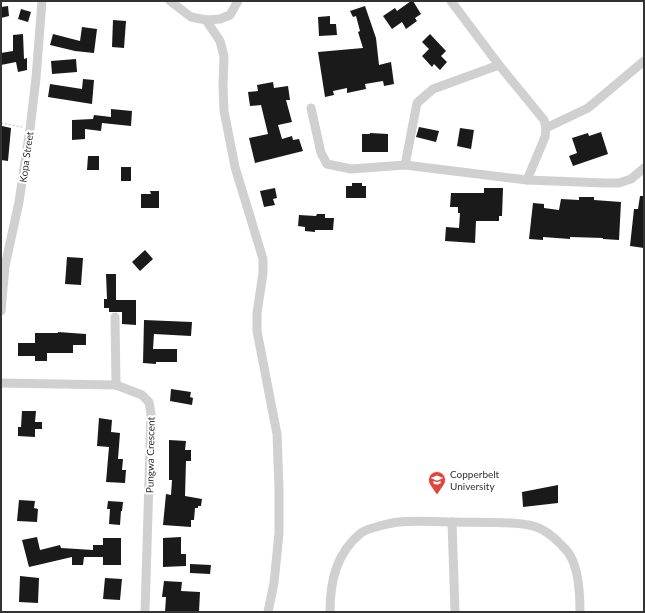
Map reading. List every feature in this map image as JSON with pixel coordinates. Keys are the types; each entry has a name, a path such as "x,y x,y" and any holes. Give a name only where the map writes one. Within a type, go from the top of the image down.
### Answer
{"street":[{"name":"Kopa Street","path":"1,311 5,266 19,202 30,129 36,78 42,1"},
{"path":"170,1 191,16 206,20 220,20 230,15 238,1"},
{"path":"451,1 499,65 544,120 546,128 545,137 527,180"},
{"path":"206,20 220,41 224,56 224,111 235,167 264,259 257,313 257,331 277,434 279,497 279,533 274,583 268,612"},
{"path":"546,128 588,108 644,61"},
{"path":"405,165 417,103 433,89 499,65"},
{"path":"311,108 321,153 326,164 337,167 351,169 405,165 527,180 619,183 631,179 644,168"},
{"path":"115,317 116,385"},
{"name":"Pungwa Crescent","path":"1,383 116,385 142,395 149,402 151,414 145,612"},
{"path":"330,612 334,575 341,554 362,532 398,522 423,520 521,524 541,528 568,552 578,574 580,612"},
{"path":"452,522 455,612"}],"path":[{"path":"1,123 30,129"}],"building":[{"path":"413,1 421,14 415,18 417,21 406,29 402,22 392,29 383,16 395,8 397,11"},
{"path":"8,6 9,16 1,18 1,7"},
{"path":"365,6 376,38 379,65 391,62 394,84 384,86 383,81 365,84 366,89 347,93 347,88 333,91 334,95 325,97 318,52 363,48 358,32 360,31 356,16 353,17 350,11"},
{"path":"21,9 31,12 28,22 18,19"},
{"path":"330,16 330,24 336,24 337,35 319,36 318,17"},
{"path":"113,20 126,21 124,48 112,47"},
{"path":"82,27 97,29 94,53 75,51 50,45 53,34 80,41"},
{"path":"23,34 24,59 27,58 27,70 18,72 16,62 1,65 1,53 13,51 13,35"},
{"path":"430,34 446,51 441,56 447,62 440,70 434,64 432,67 422,56 429,49 422,42"},
{"path":"76,59 77,72 52,74 51,61"},
{"path":"83,79 94,80 92,104 48,97 50,84 82,89"},
{"path":"273,82 274,88 288,86 290,100 286,100 292,122 278,125 282,139 292,136 293,140 299,139 303,151 255,163 249,138 268,134 261,105 250,106 248,92 258,91 257,85"},
{"path":"111,109 132,111 131,126 102,123 101,131 85,129 85,139 72,140 72,120 93,119 94,115 111,117"},
{"path":"2,126 11,128 8,161 1,160"},
{"path":"419,127 439,131 436,142 416,137"},
{"path":"460,128 474,130 471,149 457,146"},
{"path":"601,132 608,154 573,166 569,156 577,153 572,138 588,133 589,136"},
{"path":"362,134 388,134 388,152 362,152"},
{"path":"88,156 99,156 99,170 87,170"},
{"path":"121,167 131,167 131,181 121,181"},
{"path":"352,183 362,183 362,186 366,186 366,198 346,198 346,186 352,186"},
{"path":"275,188 277,198 273,199 275,205 264,207 260,191"},
{"path":"484,188 503,188 502,216 499,216 499,221 476,221 475,243 445,241 446,227 459,228 460,213 458,213 458,207 450,207 451,193 484,193"},
{"path":"150,191 159,191 159,208 141,208 141,194 151,194"},
{"path":"640,196 644,196 644,248 630,246 634,209 638,209"},
{"path":"579,197 594,197 594,200 621,202 619,240 570,237 570,239 543,237 543,240 529,239 533,203 544,204 544,208 559,210 561,199 579,200"},
{"path":"317,214 325,214 325,218 334,218 333,230 315,230 315,232 305,231 305,227 298,226 299,215 316,216"},
{"path":"145,250 153,259 140,271 132,262"},
{"path":"67,257 83,258 81,285 65,284"},
{"path":"106,274 116,274 116,300 136,300 136,325 122,324 122,312 109,312 109,308 104,308 104,299 107,299"},
{"path":"144,320 192,322 191,336 154,334 153,349 177,349 177,362 156,362 156,364 143,363"},
{"path":"58,332 86,334 86,345 73,345 73,353 47,353 47,361 35,361 35,356 18,356 18,343 35,343 35,333"},
{"path":"171,389 191,392 190,397 193,398 192,405 170,401"},
{"path":"22,411 36,411 35,422 42,422 42,429 35,429 35,437 18,436 18,427 21,427"},
{"path":"99,418 112,420 111,432 120,433 118,459 123,459 122,470 126,470 125,483 106,482 109,447 97,446"},
{"path":"169,440 186,441 185,450 191,450 191,461 186,461 185,496 202,499 201,506 195,508 194,520 191,520 191,527 163,525 166,494 171,495 172,480 169,480"},
{"path":"558,485 558,503 523,507 522,492"},
{"path":"19,500 35,501 34,508 38,509 37,522 17,521"},
{"path":"108,501 123,502 120,525 109,524 110,509 107,509"},
{"path":"37,537 40,550 60,545 61,548 93,550 93,545 103,545 103,538 121,538 121,565 103,565 103,557 84,557 83,565 72,565 72,557 29,567 22,540"},
{"path":"181,537 181,554 186,554 186,566 163,567 163,538"},
{"path":"190,564 211,565 210,574 190,573"},
{"path":"20,576 39,578 38,603 19,602"},
{"path":"105,578 122,579 120,600 103,599"},
{"path":"164,581 182,582 181,591 200,592 199,612 165,612 166,597 162,597"}],"place":[{"name":"Copperbelt University","path":"437,495"}]}
